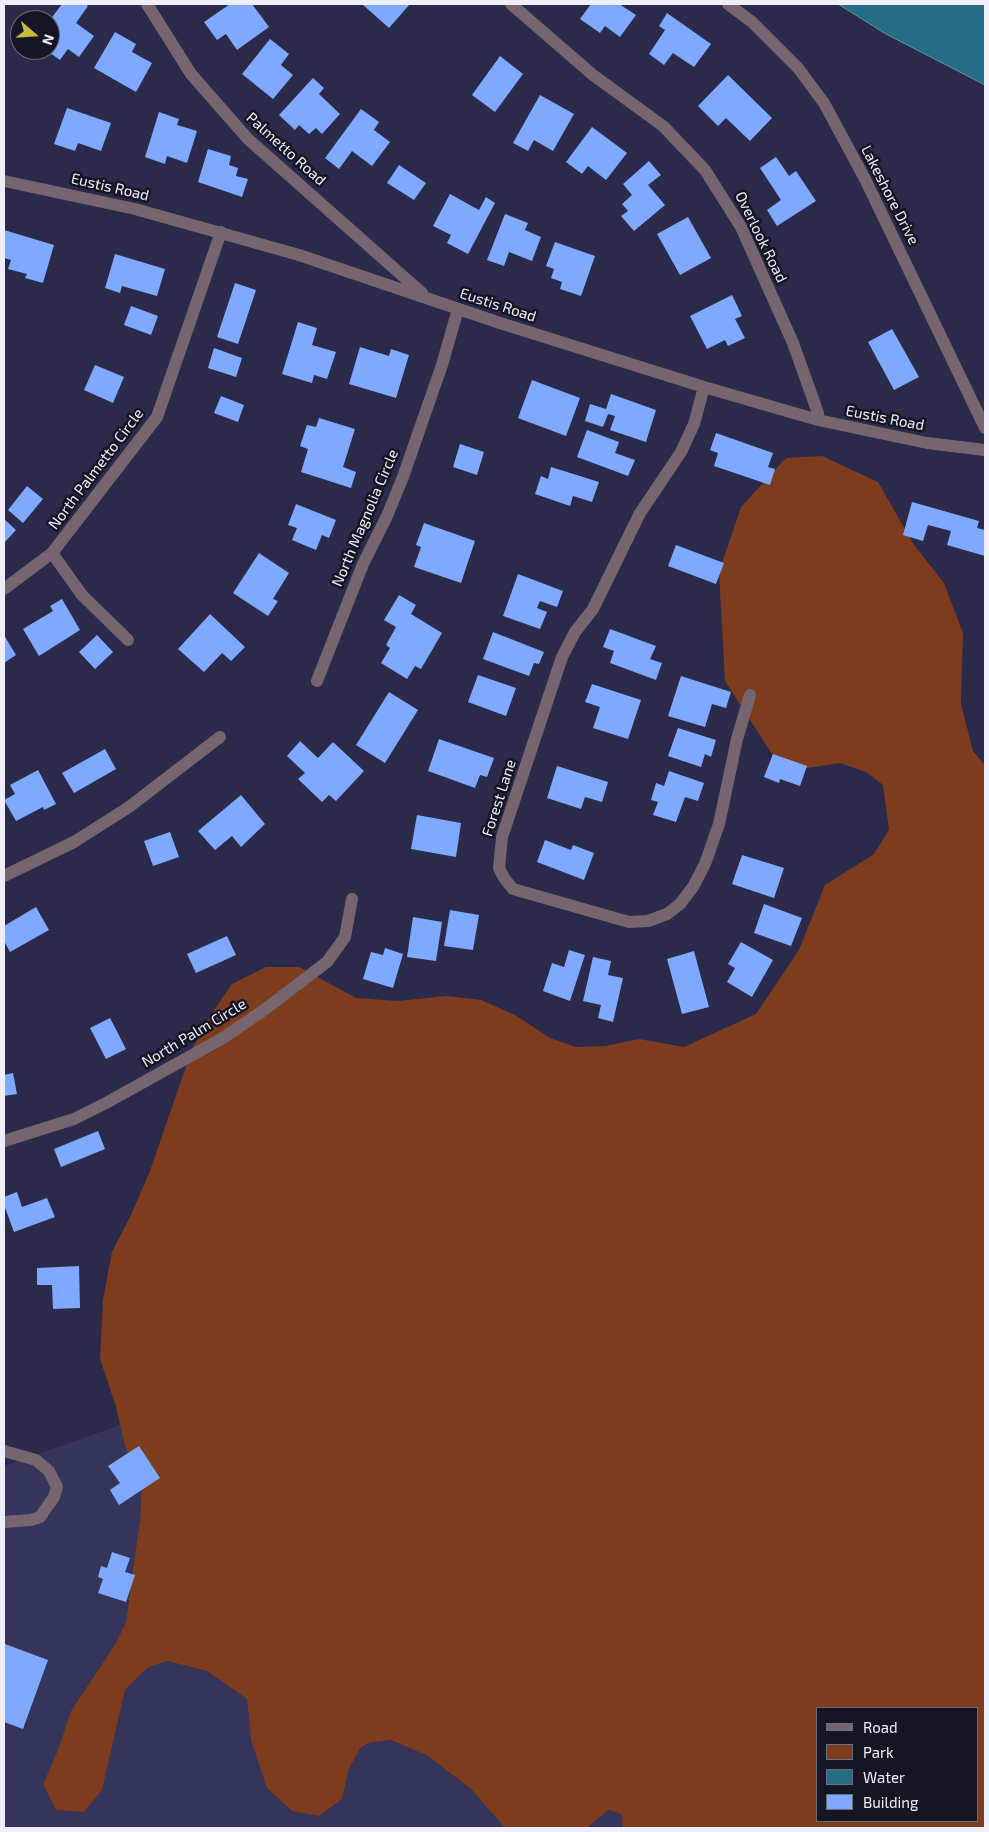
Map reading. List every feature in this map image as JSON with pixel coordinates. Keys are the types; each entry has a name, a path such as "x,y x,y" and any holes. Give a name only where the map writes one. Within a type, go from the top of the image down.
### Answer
{"street":[{"name":"Palmetto Road","path":"146,4 191,74 248,139 427,297"},
{"name":"Overlook Road","path":"511,4 593,75 663,126 705,170 741,227 793,343 818,413 818,420"},
{"name":"Lakeshore Drive","path":"728,4 752,22 798,68 824,103 865,179 985,428"},
{"name":"Eustis Road","path":"4,181 135,209 221,232 299,255 458,309 704,387 818,420 927,443 985,450"},
{"name":"North Palmetto Circle","path":"4,589 52,553 157,417 221,232"},
{"name":"North Magnolia Circle","path":"317,681 363,564 387,516 403,477 442,365 458,309"},
{"name":"Forest Lane","path":"704,387 694,424 681,452 640,513 593,609 575,632 562,657 502,837 499,868 504,878 513,889 628,922 648,921 668,914 680,904 693,887 705,864 719,824 737,739 750,695"},
{"path":"52,553 82,595 128,640"},
{"path":"4,876 74,842 129,807 220,737"},
{"name":"North Palm Circle","path":"4,1141 74,1119 106,1103 223,1038 264,1010 327,962 345,937 352,898"},
{"path":"4,1451 36,1460 49,1471 57,1487 54,1497 40,1517 31,1520 4,1522"}],"shaded area":[{"path":"120,1425 125,1446 142,1480 140,1519 126,1622 116,1643 71,1711 58,1750 43,1784 83,1812 102,1790 125,1690 147,1668 167,1661 207,1671 247,1699 251,1740 292,1811 319,1816 342,1799 349,1769 360,1748 368,1743 391,1740 428,1756 471,1789 505,1828 4,1828 4,1466"},
{"path":"608,1810 621,1814 623,1828 587,1828"}],"green space":[{"path":"822,456 878,482 914,545 944,583 963,633 961,704 973,751 985,765 985,1828 623,1828 621,1814 608,1810 587,1828 505,1828 471,1789 428,1756 391,1740 368,1743 360,1748 349,1769 342,1799 319,1816 292,1811 267,1788 251,1740 247,1699 207,1671 167,1661 147,1668 125,1690 102,1790 84,1812 56,1810 43,1784 58,1750 71,1711 116,1643 126,1622 140,1519 142,1480 125,1446 116,1407 100,1359 103,1299 112,1252 150,1171 192,1049 210,1016 232,984 266,967 299,967 356,998 398,1001 446,996 481,1000 515,1015 550,1038 576,1047 605,1046 639,1039 684,1047 756,1014 799,950 825,885 874,854 889,830 883,785 866,772 840,763 801,769 772,754 725,681 719,572 741,507 786,458"}],"water":[{"path":"838,4 985,4 985,85 886,34"}],"building":[{"path":"62,4 85,4 88,6 76,23 94,36 79,57 68,49 60,60 60,10 58,10"},
{"path":"230,4 252,4 269,27 237,50 226,34 217,40 204,22"},
{"path":"362,4 410,4 389,28"},
{"path":"591,4 619,4 636,15 620,37 605,26 600,33 580,19"},
{"path":"667,13 711,44 694,67 673,53 664,65 649,54 665,30 659,26"},
{"path":"115,32 136,44 132,52 152,63 136,92 94,68"},
{"path":"270,39 289,54 281,65 293,75 273,99 242,74"},
{"path":"500,56 523,74 495,112 472,95"},
{"path":"728,75 772,118 750,141 726,118 718,126 698,106"},
{"path":"313,78 324,88 319,94 340,114 322,134 316,128 309,134 299,125 295,130 279,115"},
{"path":"540,95 574,114 553,151 534,140 528,151 513,143"},
{"path":"67,108 111,123 101,151 78,143 75,151 54,144"},
{"path":"361,109 379,122 374,130 390,142 372,166 352,151 339,169 325,158"},
{"path":"159,112 179,119 177,125 197,131 187,163 167,156 165,164 145,157"},
{"path":"592,127 627,153 606,180 588,166 582,174 566,162"},
{"path":"208,149 231,156 229,165 238,168 236,176 248,179 242,197 198,182"},
{"path":"776,157 789,176 796,171 816,201 777,226 767,210 781,200 760,168"},
{"path":"649,161 661,175 648,185 665,205 634,231 621,216 628,211 622,204 632,195 623,184"},
{"path":"399,165 426,183 414,200 387,183"},
{"path":"450,194 479,210 486,197 495,203 468,254 447,243 451,235 433,226"},
{"path":"505,214 528,223 525,230 541,237 532,261 509,252 504,266 487,260"},
{"path":"688,217 711,258 680,275 657,234"},
{"path":"4,230 54,245 43,283 25,278 27,274 8,269 11,260 4,258"},
{"path":"555,242 595,256 581,296 560,289 562,282 551,278 554,269 546,266"},
{"path":"115,254 165,269 157,296 122,286 120,293 105,288"},
{"path":"235,283 256,290 238,344 217,337"},
{"path":"732,295 742,316 735,319 745,338 728,346 725,340 707,349 690,316"},
{"path":"131,306 158,316 151,335 124,325"},
{"path":"298,322 317,328 312,345 336,352 327,379 314,375 312,383 282,374"},
{"path":"892,329 919,377 894,390 868,342"},
{"path":"360,347 389,356 391,349 409,355 396,398 349,384"},
{"path":"214,348 242,358 236,377 208,368"},
{"path":"95,365 124,377 113,403 84,390"},
{"path":"532,380 580,398 566,436 518,418"},
{"path":"611,394 656,410 646,442 610,430 615,416 608,414 603,427 585,421 590,404 606,409"},
{"path":"221,396 244,405 238,422 214,413"},
{"path":"319,418 355,429 343,467 356,472 351,488 301,472 308,449 300,446 307,425 316,427"},
{"path":"587,430 619,442 615,453 635,460 628,476 577,457"},
{"path":"716,433 773,453 768,467 775,469 770,485 714,466 718,453 710,450"},
{"path":"460,444 484,452 477,475 453,467"},
{"path":"551,467 599,482 592,502 573,496 570,506 535,494 541,476 548,479"},
{"path":"27,486 43,499 23,523 8,510"},
{"path":"912,502 979,521 977,528 985,530 985,556 947,545 951,531 928,525 923,541 903,535"},
{"path":"296,504 336,520 329,538 322,535 316,550 292,540 297,528 288,525"},
{"path":"4,519 16,530 4,543"},
{"path":"424,523 475,541 461,583 414,567 421,547 416,545"},
{"path":"676,545 724,563 716,584 668,566"},
{"path":"259,553 289,573 273,599 278,601 268,616 233,593"},
{"path":"518,574 563,591 557,607 540,601 537,608 547,612 540,629 503,616"},
{"path":"399,595 416,605 411,614 442,633 421,669 415,666 407,679 381,663 390,648 386,645 396,627 384,620"},
{"path":"62,599 80,630 39,656 23,629 53,611 50,606"},
{"path":"210,614 245,647 231,661 222,653 204,672 178,649"},
{"path":"610,629 656,646 650,659 662,663 656,680 610,663 614,651 603,647"},
{"path":"493,632 544,652 539,664 534,663 529,676 483,659"},
{"path":"4,635 16,655 4,663"},
{"path":"97,635 113,652 95,669 79,652"},
{"path":"478,675 516,688 506,716 468,702"},
{"path":"681,676 731,692 726,708 712,704 705,727 668,716"},
{"path":"592,684 641,700 628,739 593,728 600,707 585,702"},
{"path":"389,692 418,710 385,763 356,745"},
{"path":"678,728 716,740 711,757 705,754 701,767 668,756"},
{"path":"439,739 494,758 487,777 480,775 475,788 428,771"},
{"path":"300,741 318,758 333,742 364,771 336,801 329,795 322,802 298,779 305,773 287,756"},
{"path":"105,749 116,769 74,793 62,773"},
{"path":"773,754 807,766 800,786 780,779 779,783 764,777"},
{"path":"557,766 608,782 602,802 585,797 581,809 547,798"},
{"path":"38,770 56,804 44,810 43,807 16,821 4,800 15,794 10,785"},
{"path":"669,771 704,783 698,801 685,797 676,822 653,815 658,802 651,800 656,783 664,786"},
{"path":"241,795 265,824 241,847 232,836 215,850 198,831"},
{"path":"417,815 461,823 456,857 411,849"},
{"path":"170,832 179,857 153,866 144,841"},
{"path":"545,840 571,850 573,845 594,853 584,880 537,862"},
{"path":"742,855 784,868 774,898 732,884"},
{"path":"764,904 802,918 791,946 754,933"},
{"path":"36,907 49,930 10,952 4,941 4,926"},
{"path":"450,910 479,915 473,950 444,946"},
{"path":"413,917 442,922 436,961 407,957"},
{"path":"227,936 236,955 196,973 187,954"},
{"path":"741,942 773,960 752,997 727,982 735,968 728,964"},
{"path":"385,948 403,954 393,988 363,979 371,952 383,955"},
{"path":"569,950 585,955 570,1001 543,991 552,963 564,967"},
{"path":"694,951 709,1007 682,1014 667,959"},
{"path":"593,957 611,961 608,975 623,978 613,1022 598,1018 601,1005 583,1001"},
{"path":"110,1018 126,1049 106,1059 90,1028"},
{"path":"13,1073 17,1094 4,1096 4,1075"},
{"path":"98,1131 105,1149 61,1167 54,1149"},
{"path":"17,1192 22,1207 47,1198 55,1217 14,1232 4,1205 4,1197"},
{"path":"79,1266 80,1308 53,1309 52,1285 37,1285 37,1268"},
{"path":"139,1446 160,1478 119,1505 110,1490 120,1483 108,1466"},
{"path":"112,1552 130,1558 125,1572 135,1575 126,1602 98,1593 103,1579 98,1577 101,1566 107,1568"},
{"path":"5,1644 48,1660 23,1729 4,1722"}]}
